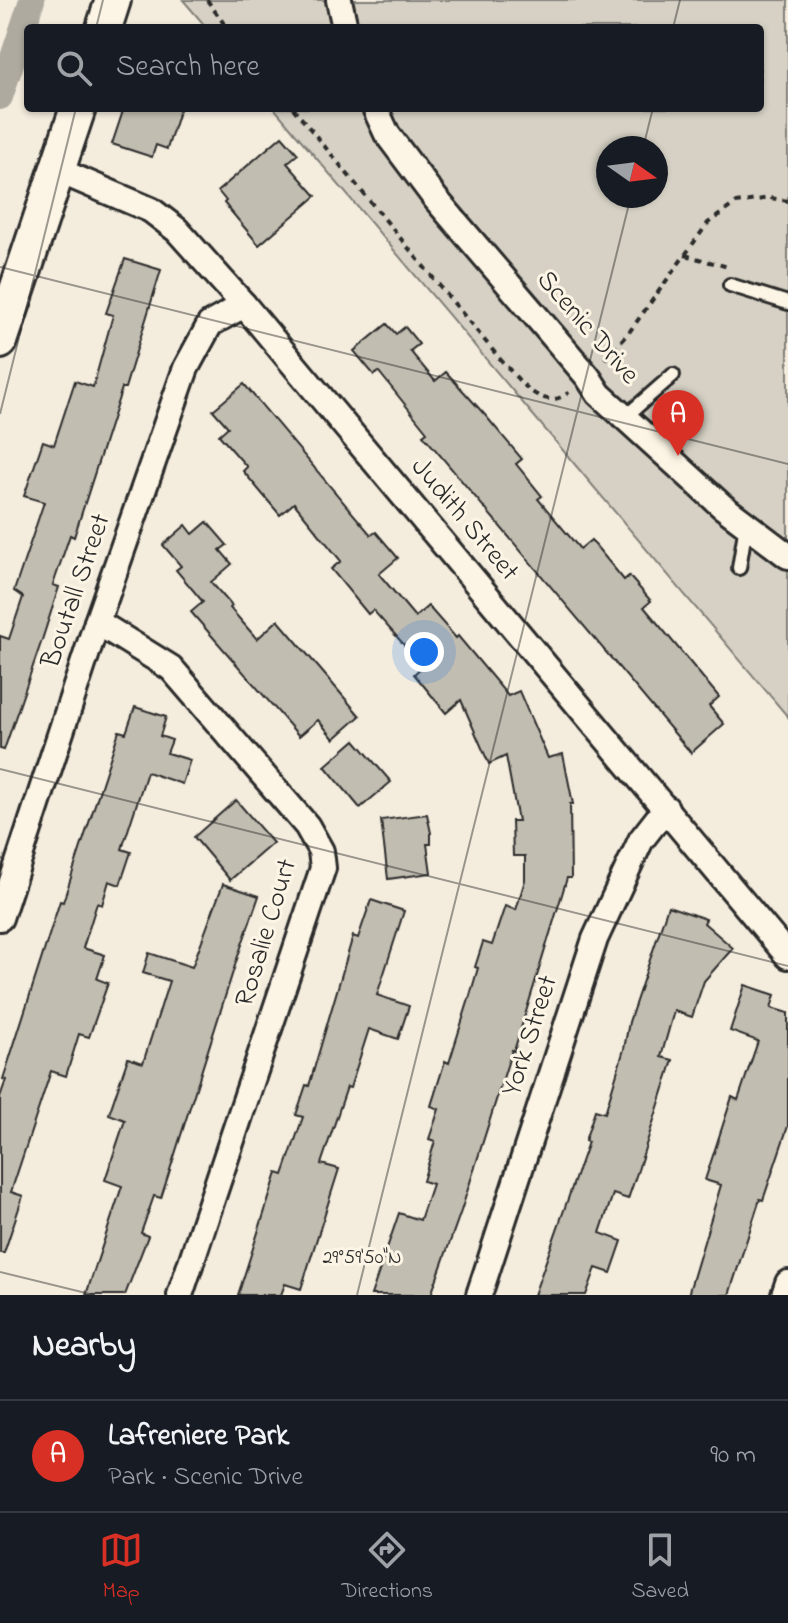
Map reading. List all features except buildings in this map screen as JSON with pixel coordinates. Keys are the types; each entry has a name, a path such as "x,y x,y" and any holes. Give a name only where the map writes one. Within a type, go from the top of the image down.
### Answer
{"main road":[{"path":"105,24 113,0"},
{"path":"0,341 77,112"}],"street":[{"path":"339,0 344,24"},
{"name":"Scenic Drive","path":"377,112 387,134 435,198 588,377 599,394 746,525 788,556"},
{"name":"Judith Street","path":"57,170 151,210 177,230 244,305 788,956"},
{"name":"Boutall Street","path":"0,918 97,622 186,368 210,324 244,305"},
{"name":"Rosalie Court","path":"97,622 171,668 307,826 321,851 323,868 180,1295"},
{"name":"York Street","path":"479,1295 595,939 641,840 666,808"},
{"path":"784,1295 788,1283"}],"lane":[{"path":"730,285 788,303"},
{"path":"625,417 673,375"},
{"path":"739,568 746,525"}],"path":[{"path":"207,0 224,24"},
{"path":"296,112 500,359 532,393 550,400 562,398 588,377 630,331 708,223 736,203 770,198 788,201"}],"shaded area":[{"path":"183,0 788,0 788,717 277,112 764,112 764,24 204,24"}],"waterway":[{"path":"24,24 32,0"},
{"path":"0,97 24,24"}],"place":[{"name":"Lafreniere Park","path":"678,456"}]}
